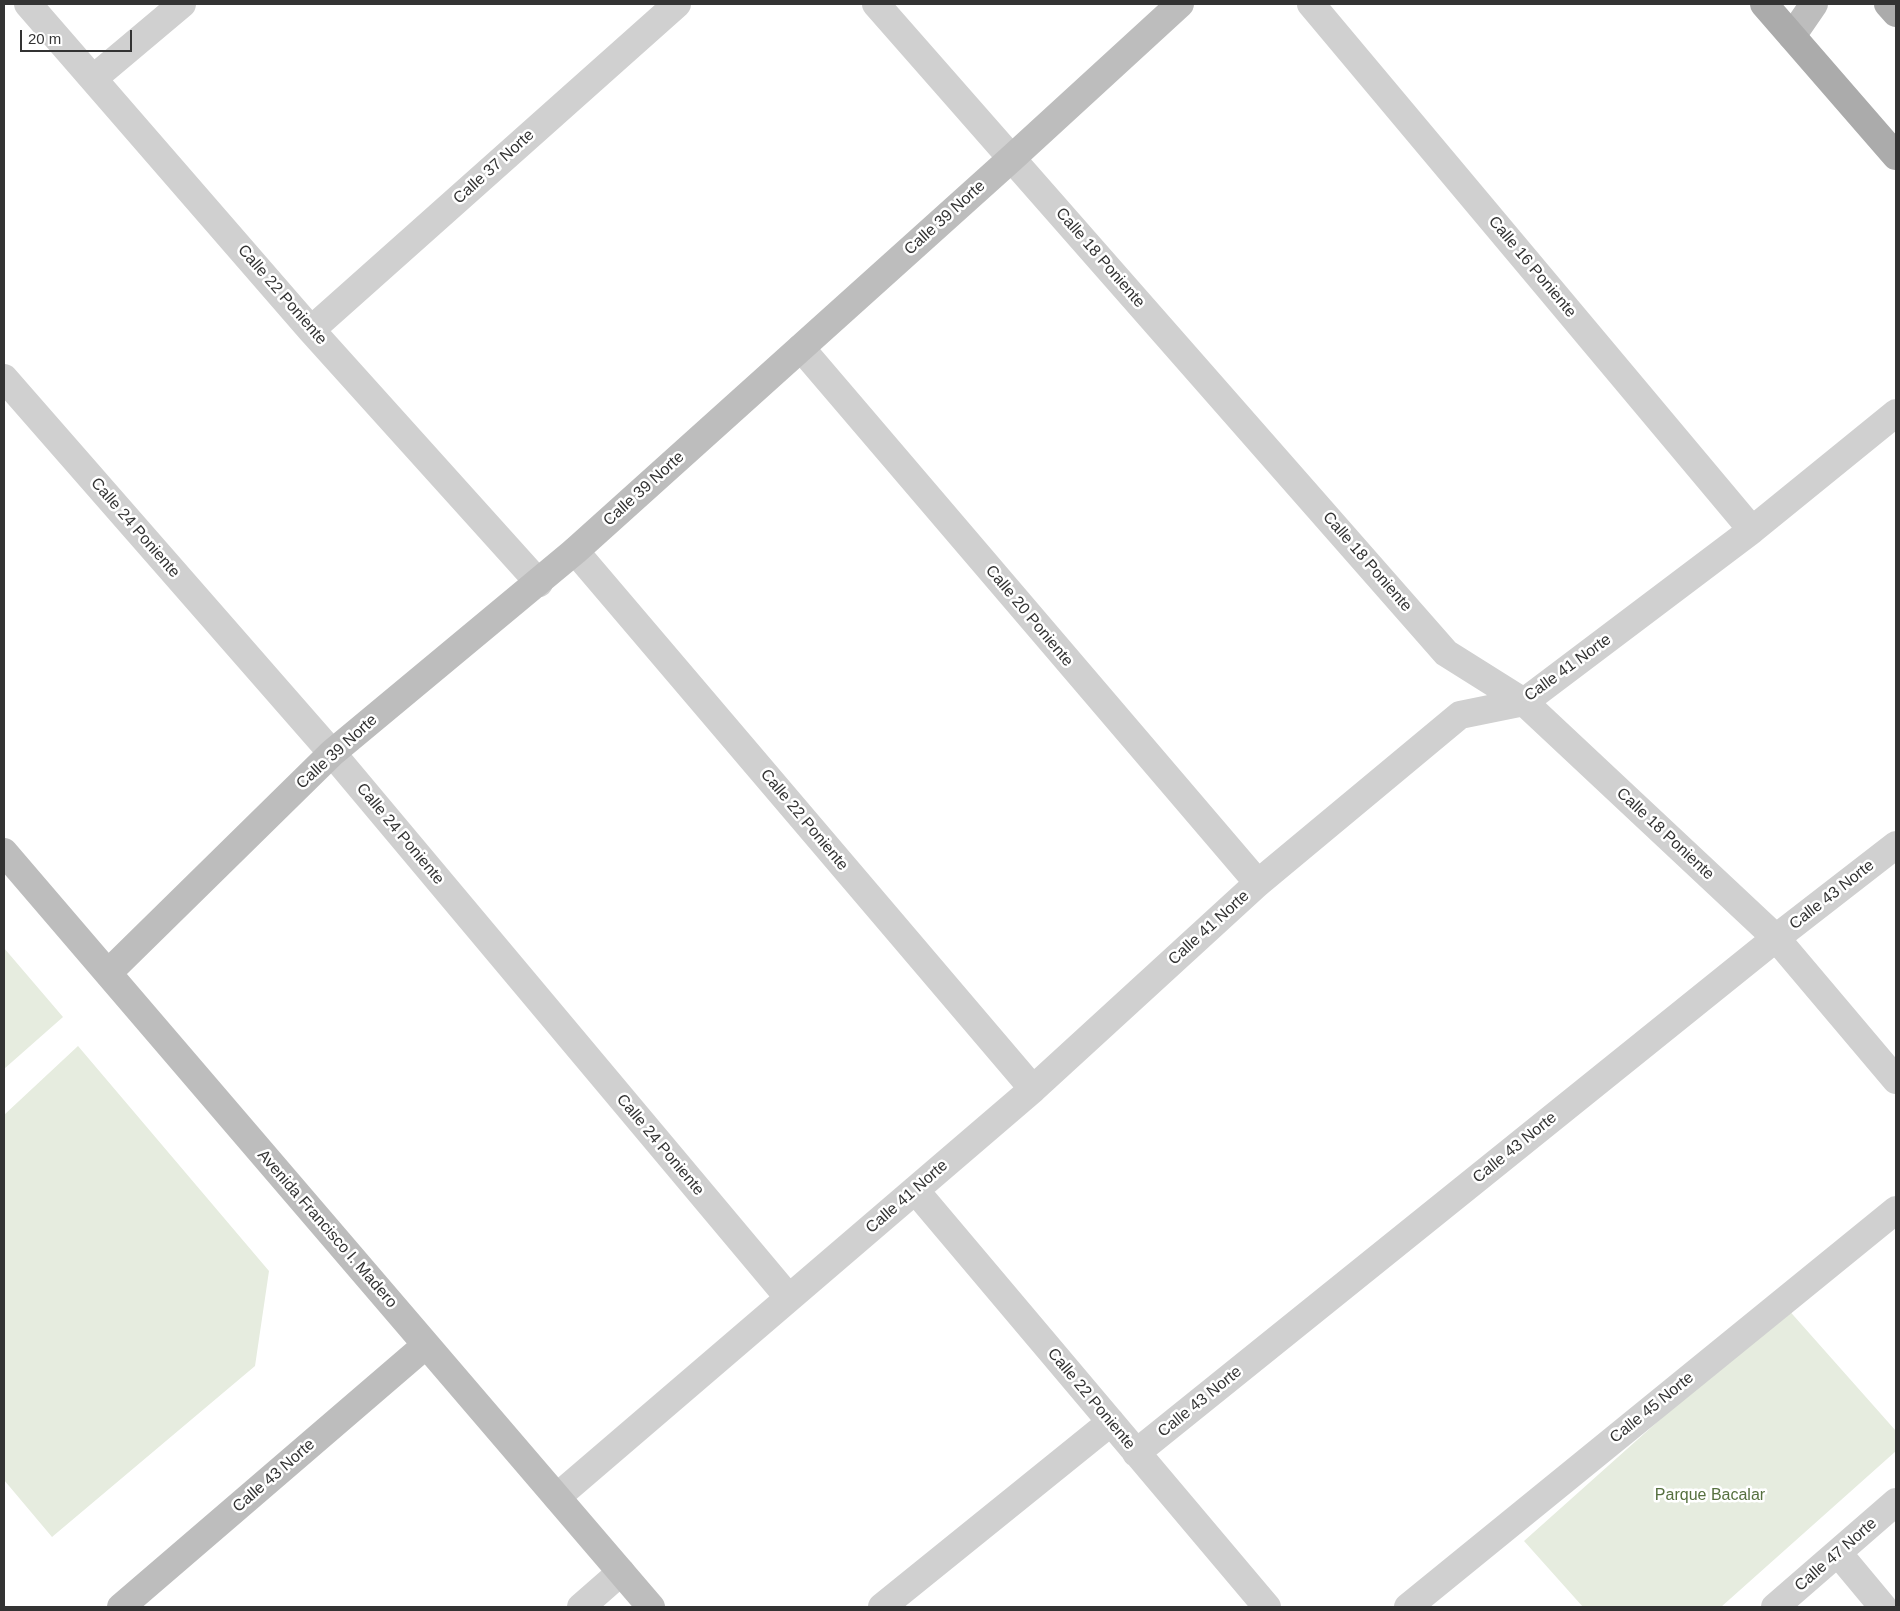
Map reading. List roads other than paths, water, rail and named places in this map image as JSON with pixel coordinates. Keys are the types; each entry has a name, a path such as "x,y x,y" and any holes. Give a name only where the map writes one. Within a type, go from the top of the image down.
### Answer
{"main road":[{"path":"1764,4 1896,156"},
{"path":"1888,4 1896,13"}],"street":[{"name":"Calle 22 Poniente","path":"28,4 311,330 539,583"},
{"path":"94,78 182,4"},
{"name":"Calle 37 Norte","path":"311,330 677,4"},
{"name":"Calle 18 Poniente","path":"876,4 1446,653 1524,702 1776,938 1896,1080"},
{"name":"Calle 39 Norte","path":"108,973 332,753 539,583 1012,158 1180,4"},
{"name":"Calle 16 Poniente","path":"1312,4 1752,530"},
{"path":"1792,36 1814,4"},
{"name":"Calle 20 Poniente","path":"801,348 1258,883"},
{"name":"Calle 24 Poniente","path":"4,378 332,753 789,1298"},
{"name":"Calle 41 Norte","path":"557,1497 1033,1089 1258,883 1460,715 1524,702 1752,530 1896,413"},
{"name":"Calle 22 Poniente","path":"575,551 1033,1089"},
{"name":"Calle 43 Norte","path":"1136,1452 1776,938 1896,845"},
{"name":"Avenida Francisco I. Madero","path":"4,852 651,1607"},
{"name":"Calle 22 Poniente","path":"915,1190 1267,1607"},
{"name":"Calle 45 Norte","path":"1408,1607 1896,1210"},
{"name":"Calle 43 Norte","path":"121,1607 426,1345"},
{"path":"882,1607 1111,1422"},
{"name":"Calle 47 Norte","path":"1775,1607 1896,1502"},
{"path":"1838,1553 1883,1607"},
{"path":"582,1607 621,1572"}],"park label":[{"name":"Parque Bacalar","path":"1710,1496"}]}
